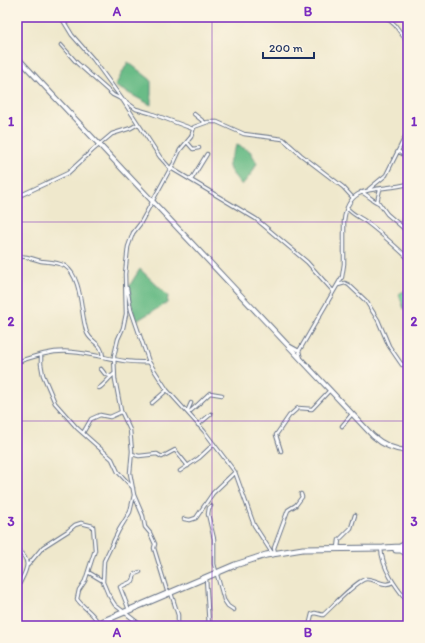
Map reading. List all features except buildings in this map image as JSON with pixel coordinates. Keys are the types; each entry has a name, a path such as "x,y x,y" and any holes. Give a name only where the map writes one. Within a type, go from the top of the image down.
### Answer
{"highway":[{"path":"92,626 216,573 273,553 299,549 400,547 408,543"},
{"path":"408,543 406,548 408,553"},
{"path":"382,548 401,550 408,553"}],"main road":[{"path":"17,57 380,442 397,449 408,450"}],"street":[{"path":"61,17 72,34 93,59 122,99 160,157 171,168 256,219 307,262 333,291"},
{"path":"387,17 408,43"},
{"path":"61,45 77,63 108,92 122,99 136,109 193,129"},
{"path":"194,114 205,123"},
{"path":"178,626 178,615 154,548 155,544 146,527 134,495 130,473 132,454 129,427 121,412 115,373 115,349 123,328 126,314 125,274 129,243 133,233 140,224 180,150 191,137 193,129 196,126 205,123 217,122 244,134 283,139 301,155 343,186 353,198"},
{"path":"17,197 71,171 112,134 132,128 138,124"},
{"path":"369,190 386,175 408,131"},
{"path":"187,142 193,149 199,148"},
{"path":"398,151 408,158"},
{"path":"191,180 207,154"},
{"path":"301,359 299,350 343,274 344,221 347,208 353,198 361,192 399,187 408,184"},
{"path":"377,202 380,189"},
{"path":"361,192 382,205 387,214 408,232"},
{"path":"347,208 408,258"},
{"path":"17,257 24,256 40,261 50,261 64,266 70,271 76,282 87,332 92,341 98,343 103,357"},
{"path":"338,285 349,285 365,299 376,315 389,346 398,361 402,364 408,361"},
{"path":"126,286 131,310 150,362 167,390 214,444 235,472 254,525 273,553"},
{"path":"288,345 299,350"},
{"path":"17,362 52,352 70,352 103,357 122,362 150,362"},
{"path":"41,355 43,374 55,403 66,417 112,459 118,472 133,488"},
{"path":"100,369 105,374 111,376"},
{"path":"99,388 102,387 115,373"},
{"path":"282,450 276,435 289,416 296,408 312,409 330,389"},
{"path":"152,404 167,390"},
{"path":"187,413 210,393 222,395"},
{"path":"187,413 191,403"},
{"path":"83,433 91,419 100,415 110,417 121,412"},
{"path":"342,426 352,413"},
{"path":"198,425 211,414"},
{"path":"180,471 214,444"},
{"path":"132,454 139,456 157,454 162,457 175,450 188,466"},
{"path":"184,519 190,520 196,518 213,493 235,472"},
{"path":"273,553 288,510 302,497 301,494"},
{"path":"134,495 130,512 104,560 103,582 112,601 126,611 142,626"},
{"path":"211,506 208,514 214,539 214,564 226,604 234,610"},
{"path":"338,548 339,540 351,528 355,515"},
{"path":"17,589 28,565 43,548 81,522 93,526 95,550 88,572 79,590 77,599 98,623"},
{"path":"382,548 381,555 386,568 393,582 408,602"},
{"path":"17,550 25,557 28,565"},
{"path":"88,572 103,582"},
{"path":"126,611 120,587 133,581 135,574 140,572"},
{"path":"206,578 209,626"},
{"path":"309,626 312,614 315,613 323,615 343,595 364,580 369,579 386,584 393,582"}],"green space":[{"path":"128,62 151,80 151,105 115,86"},
{"path":"237,145 250,151 257,163 252,173 242,185 230,170 229,166 230,158"},
{"path":"408,207 408,231 398,221"},
{"path":"140,269 168,296 167,303 136,321 128,288"},
{"path":"408,289 408,306 404,309 399,294"}]}
